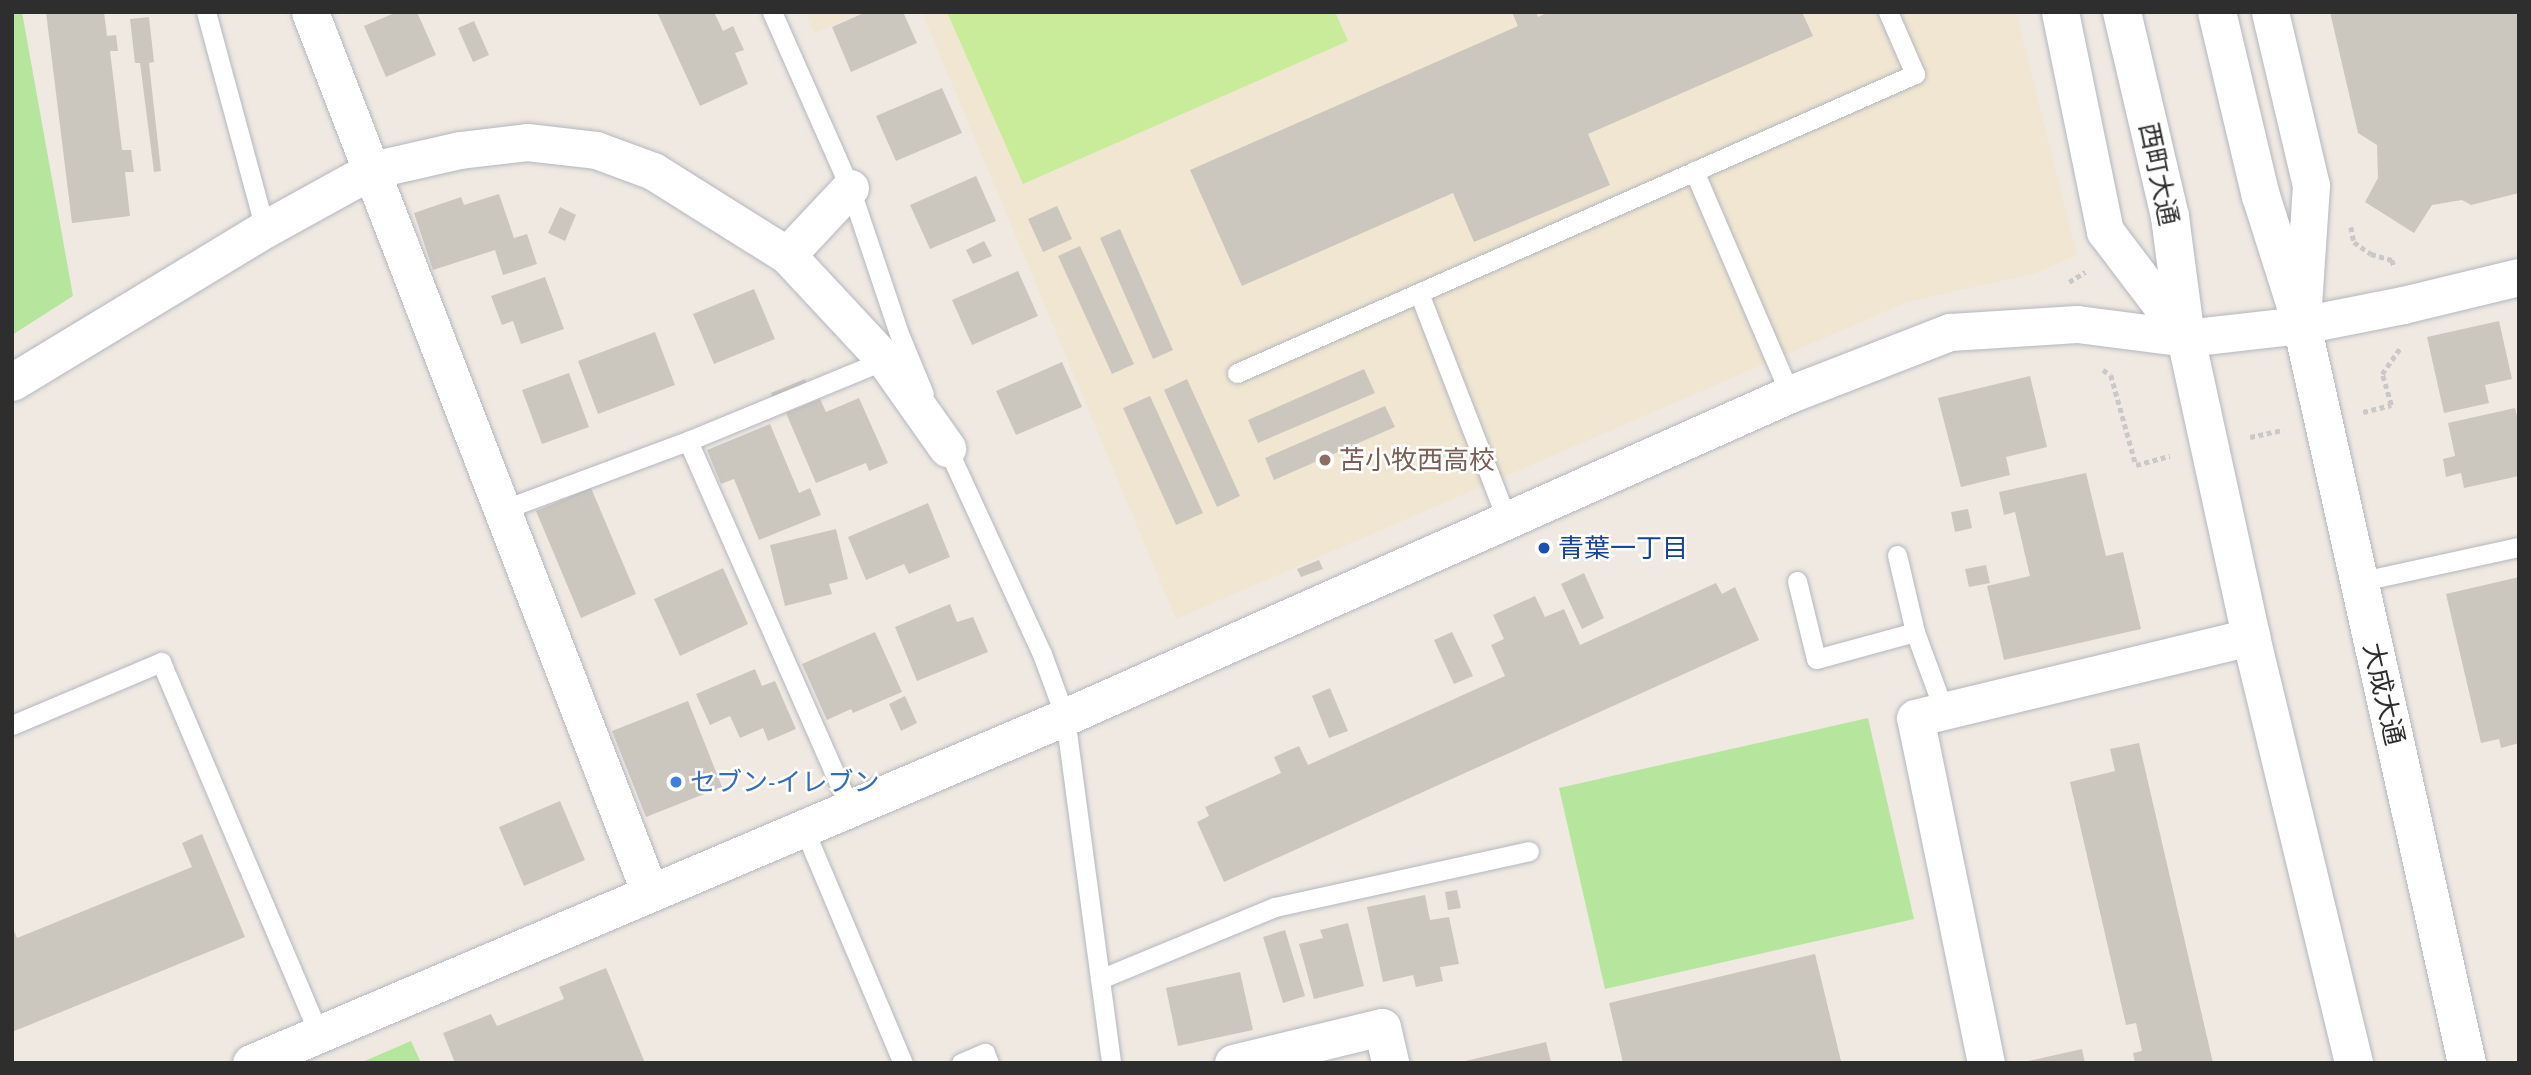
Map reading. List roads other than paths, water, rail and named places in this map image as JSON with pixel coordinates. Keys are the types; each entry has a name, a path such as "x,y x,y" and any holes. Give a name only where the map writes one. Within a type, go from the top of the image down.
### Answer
{"street":[{"path":"310,12 650,893"},
{"path":"2060,12 2105,231 2186,338 2251,636 2354,1063"},
{"name":"西町大通","path":"2122,12 2169,217 2186,338"},
{"path":"2217,12 2261,196 2302,325"},
{"path":"2270,12 2311,185 2302,325"},
{"path":"12,382 265,229 372,170 460,150 527,142 596,150 653,171 787,255 885,360 947,448"},
{"path":"787,255 850,188"},
{"path":"251,1063 1065,717 1508,522 1790,394 1950,332 2077,324 2186,338 2302,325 2403,305 2519,277"},
{"name":"大成大通","path":"2302,325 2467,1063"},
{"path":"1986,1063 1915,719 2251,636"},
{"path":"1233,1063 1382,1027 1390,1063"}],"lane":[{"path":"206,12 265,229"},
{"path":"772,12 850,188 898,331 947,448 1042,654 1065,717 1111,1063"},
{"path":"1237,373 1915,74 1888,12"},
{"path":"1694,171 1790,394"},
{"path":"1419,293 1508,522"},
{"path":"502,510 688,441 885,360"},
{"path":"688,441 851,810"},
{"path":"2358,582 2519,547"},
{"path":"1897,555 1915,632 1944,711"},
{"path":"1797,581 1816,659 1915,632"},
{"path":"12,725 161,662 319,1034"},
{"path":"804,829 903,1063"},
{"path":"1100,979 1275,907 1529,851"},
{"path":"961,1063 985,1053 989,1063"}],"place":[{"name":"苫小牧西高校","path":"1325,460"},
{"name":"青葉一丁目","path":"1544,548"},
{"name":"セブン-イレブン","path":"676,782"}]}
